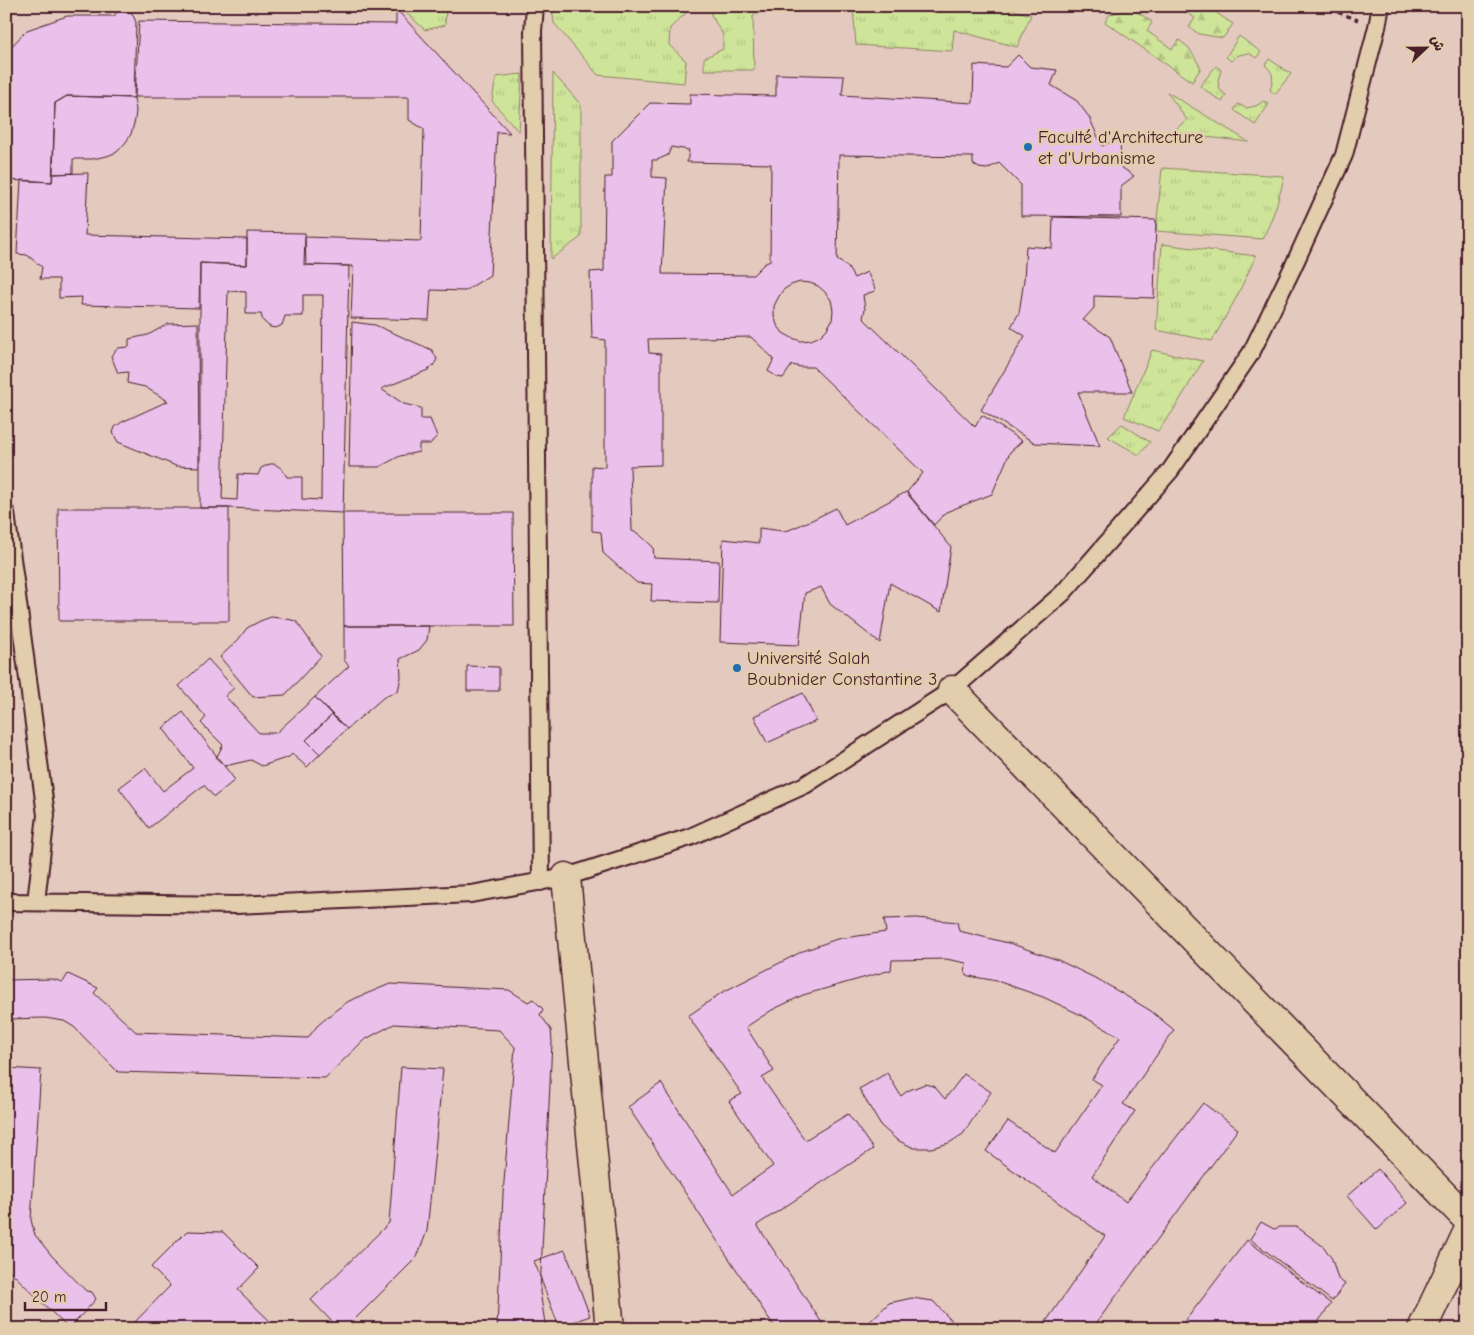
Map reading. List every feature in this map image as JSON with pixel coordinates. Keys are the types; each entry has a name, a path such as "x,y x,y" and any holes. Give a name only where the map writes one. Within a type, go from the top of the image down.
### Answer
{"street":[{"path":"952,690 1468,1220"},
{"path":"553,880 610,1329"},
{"path":"1422,1329 1468,1230"}],"lane":[{"path":"536,6 533,31 553,880"},
{"path":"6,902 247,904 471,894 553,880 690,837 805,785 952,690 1063,593 1170,471 1251,353 1344,155 1378,27 1380,6"},
{"path":"6,513 46,815 36,902"}],"path":[{"path":"1320,6 1378,27"}],"shaded area":[{"name":"Université Salah Boubnider Constantine 3","path":"6,6 1468,6 1468,1329 6,1329"}],"green space":[{"path":"399,6 446,6 445,25 425,30"},
{"path":"552,6 686,6 686,13 670,28 669,45 686,61 684,83 598,75 554,23"},
{"path":"711,6 774,6 753,16 754,70 704,70 704,58 723,49 723,35 711,15"},
{"path":"853,6 1000,6 1031,15 1017,47 954,30 952,51 856,45"},
{"path":"1177,6 1206,6 1233,24 1223,38 1199,34 1189,27 1195,18"},
{"path":"1133,9 1152,22 1147,31 1172,49 1179,40 1189,48 1201,68 1192,82 1105,22 1110,14"},
{"path":"1239,36 1261,52 1256,58 1249,53 1239,55 1231,61 1226,57"},
{"path":"1269,59 1291,74 1275,94 1270,90 1273,79 1272,73 1265,65"},
{"path":"1216,66 1221,70 1218,80 1219,89 1226,95 1222,102 1200,86"},
{"path":"553,73 581,105 581,237 551,259"},
{"path":"522,74 519,132 492,101 496,77"},
{"path":"1167,92 1249,142 1171,133 1187,120"},
{"path":"1264,101 1269,104 1255,125 1234,110 1238,104 1246,108 1256,106"},
{"path":"1162,168 1284,176 1275,208 1263,239 1156,231"},
{"path":"1162,244 1256,256 1236,298 1212,341 1156,330"},
{"path":"1152,350 1203,361 1173,411 1158,431 1124,417"},
{"path":"1122,424 1150,442 1139,455 1108,437"}],"building":[{"path":"396,9 510,133 497,132 490,275 465,291 431,290 429,320 351,318 353,266 304,265 305,237 421,241 424,129 409,120 409,97 135,97 139,21 396,24"},
{"path":"118,11 132,13 136,22 134,98 67,96 55,103 52,182 6,180 7,51 27,30 67,16 114,16"},
{"path":"1018,55 1030,67 1057,70 1051,85 1077,101 1089,117 1102,146 1120,138 1121,167 1134,176 1121,186 1121,217 1021,216 1021,185 999,163 987,169 979,168 973,164 973,157 839,155 837,260 847,266 854,278 867,272 874,286 875,291 863,295 865,309 863,318 975,427 982,415 1022,441 1010,452 992,494 946,512 934,525 907,492 923,473 813,367 792,365 783,378 777,377 768,371 774,359 751,337 648,339 649,353 661,354 661,465 630,466 632,531 639,534 653,547 654,558 719,561 718,603 651,601 652,584 637,583 603,553 601,532 592,531 592,466 605,467 605,340 592,338 590,272 604,271 605,177 612,177 612,141 650,103 690,104 690,94 776,96 776,74 844,76 842,95 973,103 974,65 1006,67","holes":["671,147 689,150 687,162 771,164 770,261 753,275 662,274 667,178 652,177 652,160 668,155","800,282 818,286 831,300 833,310 832,320 827,329 820,336 811,340 801,341 783,333 777,325 774,316 774,306 783,290"]},
{"path":"67,96 134,98 135,120 131,134 117,152 92,159 73,159 73,173 53,174 55,103"},
{"path":"88,173 85,235 247,239 247,265 200,263 199,308 81,305 82,297 59,298 59,279 40,279 42,267 27,255 17,254 21,180 52,182 53,174"},
{"path":"1053,217 1156,220 1154,298 1094,296 1094,308 1083,320 1110,337 1132,392 1078,392 1100,446 1035,443 981,410 1025,336 1011,327 1019,313 1024,280 1026,246 1052,248"},
{"path":"247,232 305,233 306,265 349,266 343,513 200,508 200,263 247,265","holes":["228,291 246,292 246,314 261,314 263,321 270,327 276,328 282,325 285,316 303,316 303,295 323,295 321,500 302,499 302,477 287,477 282,469 275,464 261,468 258,475 238,474 237,500 222,499"]},
{"path":"352,322 375,325 432,350 437,359 428,370 381,389 404,404 421,408 421,419 430,419 437,436 430,444 419,444 419,452 400,456 379,467 349,467"},
{"path":"198,323 199,467 176,466 118,442 113,433 115,427 168,401 145,387 127,383 128,372 118,373 111,356 118,348 129,347 129,339 148,335 168,324"},
{"path":"906,492 951,547 941,612 890,583 880,643 830,604 821,587 805,593 799,645 720,642 723,539 759,543 759,528 789,530 836,508 845,525"},
{"path":"58,508 229,508 229,621 59,621"},
{"path":"343,513 513,513 514,626 344,626"},
{"path":"271,617 296,621 321,656 285,695 253,697 220,657 238,640 247,628"},
{"path":"344,626 429,626 427,640 419,650 400,659 401,677 398,691 384,697 347,729 315,697 349,666 344,660"},
{"path":"208,659 234,688 225,696 259,733 276,733 315,697 332,715 306,740 320,754 307,767 292,754 289,757 262,766 251,760 225,766 216,758 223,745 201,723 206,717 179,686"},
{"path":"467,666 499,667 499,691 467,691"},
{"path":"803,693 816,721 767,743 754,716"},
{"path":"183,712 235,780 214,797 204,785 149,828 119,788 145,768 163,791 193,768 163,728"},
{"path":"332,715 347,729 320,754 306,740"},
{"path":"917,918 957,922 959,931 1012,944 1058,960 1101,981 1151,1011 1174,1030 1123,1104 1135,1111 1092,1176 1126,1202 1203,1103 1238,1129 1092,1329 1041,1329 1105,1236 986,1151 1008,1121 1055,1153 1102,1085 1092,1079 1120,1037 1079,1014 1043,997 997,981 969,976 965,974 966,963 946,959 892,960 891,970 803,995 772,1010 746,1027 774,1071 762,1078 805,1140 848,1114 873,1149 757,1225 826,1329 776,1329 628,1107 661,1083 733,1194 773,1166 729,1101 742,1094 688,1016 721,993 803,951 837,939 886,932 884,919"},
{"path":"68,974 98,988 94,993 136,1032 308,1038 317,1026 349,1001 390,984 509,990 528,1002 533,999 543,1009 540,1015 551,1030 552,1042 540,1292 546,1329 497,1329 503,1194 515,1047 499,1030 394,1024 364,1040 325,1078 118,1072 74,1027 64,1021 45,1018 6,1019 6,980 52,979 63,982"},
{"path":"401,1067 443,1069 427,1231 417,1257 345,1329 339,1329 311,1300 389,1223"},
{"path":"6,1068 41,1070 31,1220 35,1235 52,1256 86,1291 92,1292 96,1299 69,1329 6,1267"},
{"path":"887,1073 901,1096 907,1091 925,1084 934,1086 945,1099 964,1074 991,1092 963,1134 949,1143 931,1148 914,1148 897,1140 881,1126 859,1089"},
{"path":"1378,1169 1407,1203 1377,1230 1347,1196"},
{"path":"1261,1222 1274,1229 1297,1227 1324,1247 1332,1259 1338,1279 1345,1284 1332,1301 1250,1239"},
{"path":"187,1231 223,1232 259,1268 238,1290 278,1329 128,1329 170,1286 151,1267"},
{"path":"1247,1240 1331,1304 1313,1329 1179,1329"},
{"path":"565,1250 590,1316 559,1327 534,1261"},
{"path":"912,1298 933,1301 959,1329 862,1329 889,1303"}],"place":[{"name":"Faculté d'Architecture et d'Urbanisme","path":"1028,147"},
{"name":"Université Salah Boubnider Constantine 3","path":"737,668"}]}
